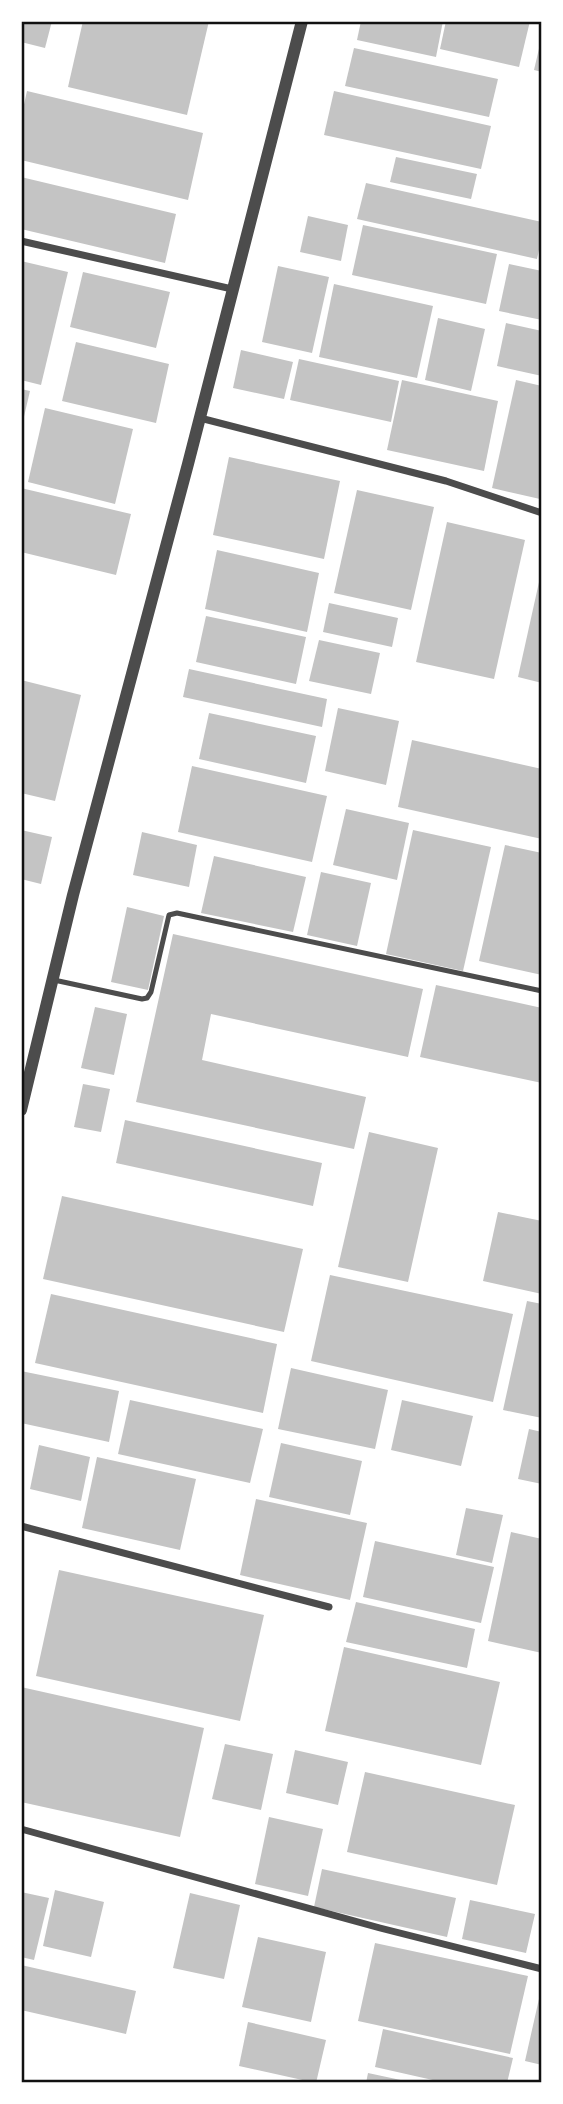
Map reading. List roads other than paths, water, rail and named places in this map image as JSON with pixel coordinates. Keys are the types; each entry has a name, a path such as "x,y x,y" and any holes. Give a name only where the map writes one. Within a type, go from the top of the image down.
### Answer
{"street":[{"path":"21,1110 54,980 72,895 200,418 302,21"},
{"path":"21,241 232,289"},
{"path":"200,418 446,481 542,513"},
{"path":"21,1525 329,1607"},
{"path":"21,1829 380,1928 542,1969"}],"lane":[{"path":"54,980 147,998 151,992 169,915 177,913 542,991"}]}
